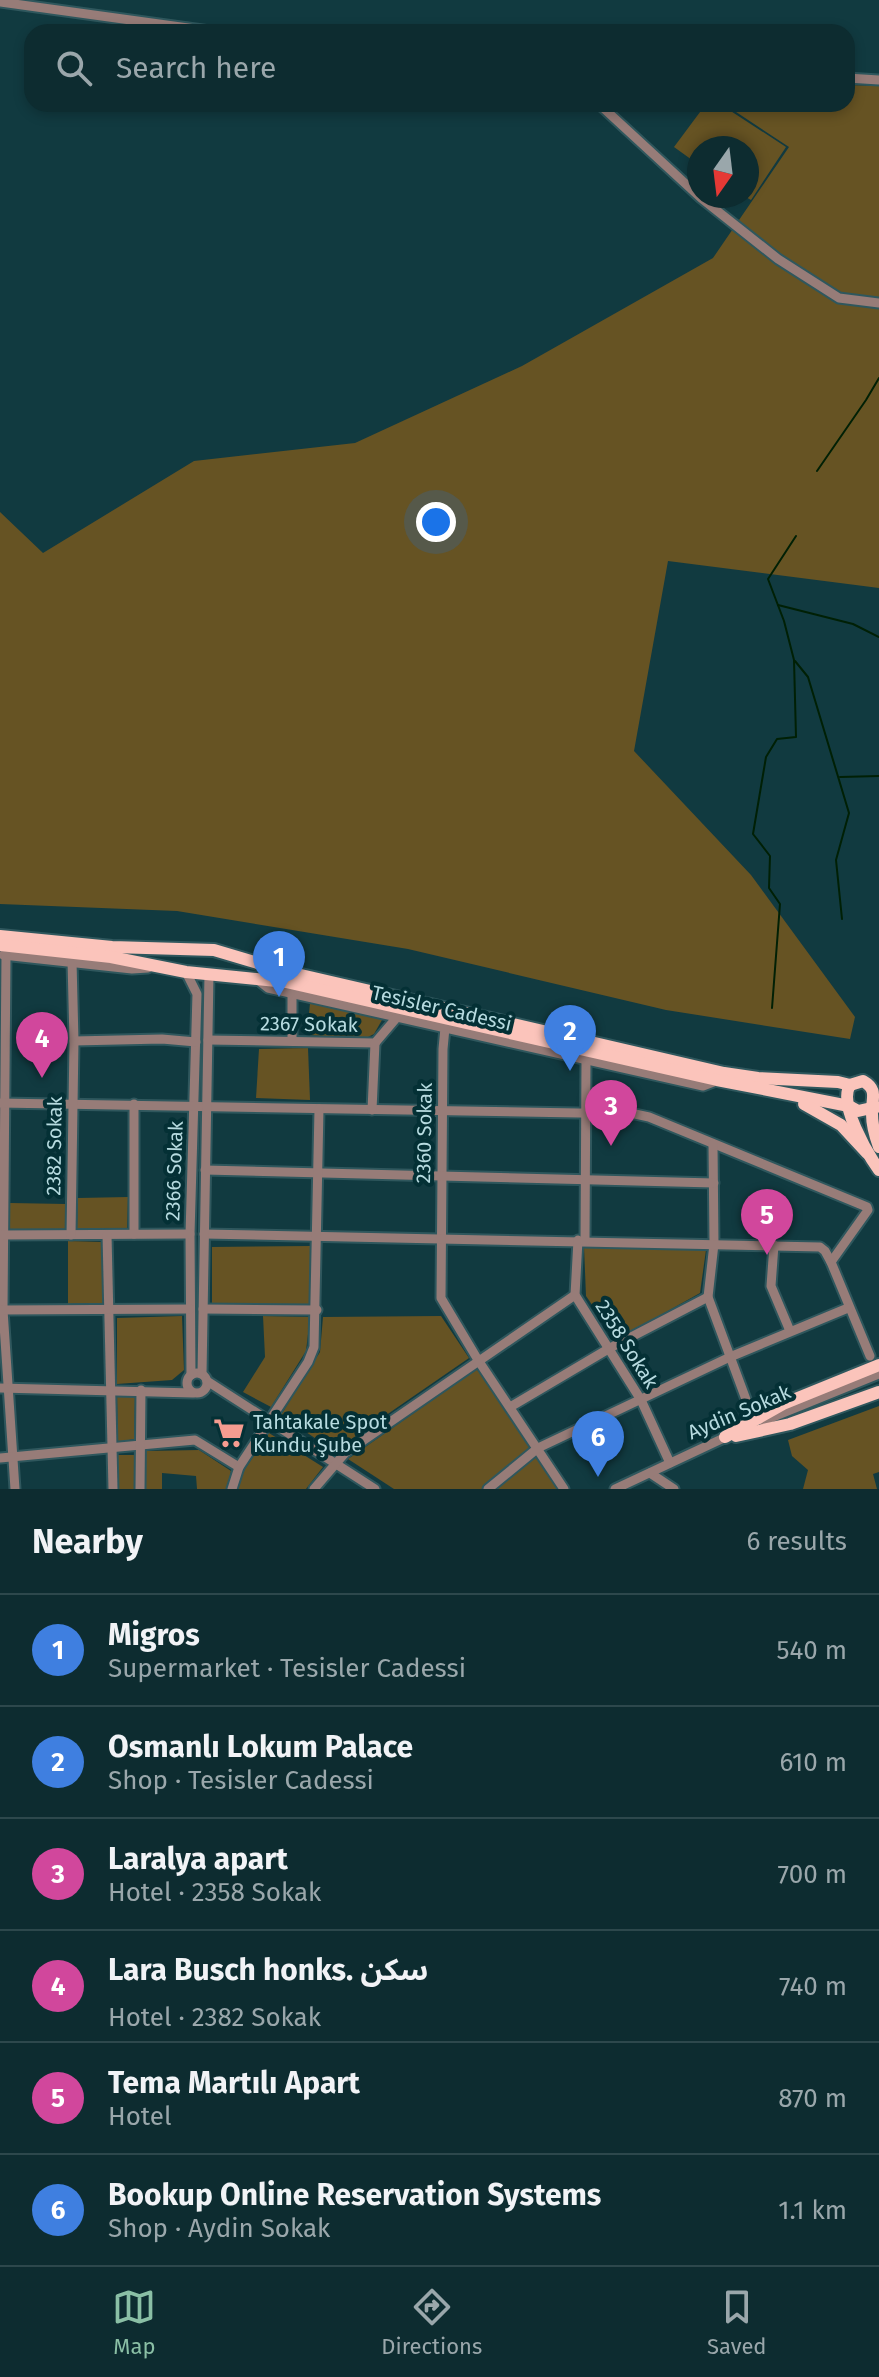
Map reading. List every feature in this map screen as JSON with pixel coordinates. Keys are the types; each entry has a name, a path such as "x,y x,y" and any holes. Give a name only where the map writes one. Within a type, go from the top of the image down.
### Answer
{"main road":[{"path":"0,936 112,947 214,950 288,972 724,1073 850,1085 863,1081 875,1084 873,1150"},
{"path":"186,972 182,960 190,948"},
{"path":"209,974 219,961 214,950"},
{"path":"2,951 111,957 186,972 286,982 717,1080 849,1106 858,1111 875,1107"},
{"path":"850,1085 846,1093 849,1106 873,1150 879,1170"},
{"path":"759,1089 821,1112 873,1150"},
{"path":"725,1437 783,1404 875,1361"},
{"path":"725,1437 790,1424 879,1392"}],"street":[{"path":"0,2 159,24"},
{"path":"855,78 879,80"},
{"path":"608,112 701,198 778,259 839,298 879,303"},
{"path":"15,1489 4,1388 2,1310 2,951 132,969 165,968"},
{"name":"2382 Sokak","path":"71,1235 72,961"},
{"name":"2366 Sokak","path":"186,972 197,994 190,1234 190,1309 197,1377"},
{"name":"2366 Sokak","path":"197,1377 203,1309 209,974"},
{"name":"Tesisler Cadessi","path":"255,977 268,988 586,1060 703,1086 717,1080"},
{"path":"292,993 292,1041"},
{"name":"2367 Sokak","path":"208,1040 375,1043 398,1016"},
{"name":"2360 Sokak","path":"445,1028 441,1298 478,1360 564,1489"},
{"path":"74,1041 162,1039 196,1042"},
{"path":"372,1110 375,1043"},
{"name":"2358 Sokak","path":"586,1060 588,1178 575,1295 641,1400 670,1463"},
{"path":"2,1103 635,1114 649,1117 867,1207 868,1210 831,1262"},
{"path":"134,1104 134,1234"},
{"path":"232,1489 239,1467 308,1362 314,1347 319,1109"},
{"path":"713,1144 714,1244 708,1297 754,1421"},
{"path":"205,1170 714,1183"},
{"path":"1,1235 190,1234"},
{"path":"204,1234 820,1247 831,1262 848,1308 875,1361"},
{"path":"107,1235 113,1489"},
{"path":"774,1245 771,1286 790,1331"},
{"path":"314,1489 345,1453 575,1295"},
{"path":"510,1407 610,1348 708,1297"},
{"path":"488,1489 538,1448 730,1357 848,1308"},
{"path":"2,1310 190,1309"},
{"path":"203,1309 317,1310"},
{"path":"163,1391 197,1377"},
{"path":"197,1377 188,1389 232,1398"},
{"path":"197,1377 198,1392"},
{"path":"197,1377 375,1489"},
{"name":"Aydin Sokak","path":"615,1489 725,1437 879,1377"},
{"path":"4,1388 198,1392"},
{"path":"140,1489 141,1390"},
{"path":"0,1458 195,1440 239,1467"},
{"path":"650,1473 674,1489"}],"shaded area":[{"path":"855,85 879,86 879,588 668,561 634,751 751,875 855,1017 850,1039 666,1010 408,949 177,911 0,904 0,512 43,553 194,461 355,443 522,366 713,258 747,208 759,208 759,191 789,147 736,112 855,112"},
{"path":"700,112 732,112 786,147 759,188 759,136 687,136 687,156 674,147"},
{"path":"310,1003 382,1020 374,1034 366,1038 307,1035"},
{"path":"308,1048 310,1100 256,1098 259,1049"},
{"path":"128,1197 127,1229 77,1229 78,1198"},
{"path":"10,1203 66,1204 65,1230 9,1230"},
{"path":"68,1241 103,1242 103,1303 68,1304"},
{"path":"312,1246 309,1304 212,1304 212,1247"},
{"path":"584,1247 706,1250 700,1293 616,1340 586,1296"},
{"path":"182,1316 184,1370 172,1380 117,1384 117,1318"},
{"path":"263,1316 310,1317 306,1351 271,1407 243,1392 265,1357"},
{"path":"441,1316 469,1358 334,1451 281,1415 320,1352 323,1317"},
{"path":"477,1369 559,1489 394,1489 348,1459"},
{"path":"117,1396 135,1397 134,1439 118,1442"},
{"path":"879,1406 879,1472 873,1474 877,1489 803,1489 808,1470 792,1456 788,1440"},
{"path":"269,1433 323,1467 306,1489 238,1489 243,1472"},
{"path":"199,1450 231,1471 227,1489 197,1489 196,1476 162,1473 162,1489 146,1489 146,1451"},
{"path":"116,1455 134,1455 135,1489 119,1489"}],"waterway":[{"path":"817,471 879,378"},
{"path":"772,1008 780,904 769,888 770,856 753,834 766,757 777,739 796,737 794,660 768,579 796,536"},
{"path":"778,605 853,624 879,637"},
{"path":"795,661 808,677 849,813 836,860 842,919"},
{"path":"840,777 879,776"}],"place":[{"name":"Migros","path":"279,997"},
{"name":"Osmanlı Lokum Palace","path":"570,1071"},
{"name":"Lara Busch honks. سكن","path":"42,1078"},
{"name":"Laralya apart","path":"611,1146"},
{"name":"Tema Martılı Apart","path":"767,1255"},
{"name":"Tahtakale Spot Kundu Şube","path":"229,1433"},
{"name":"Bookup Online Reservation Systems","path":"598,1477"}]}
